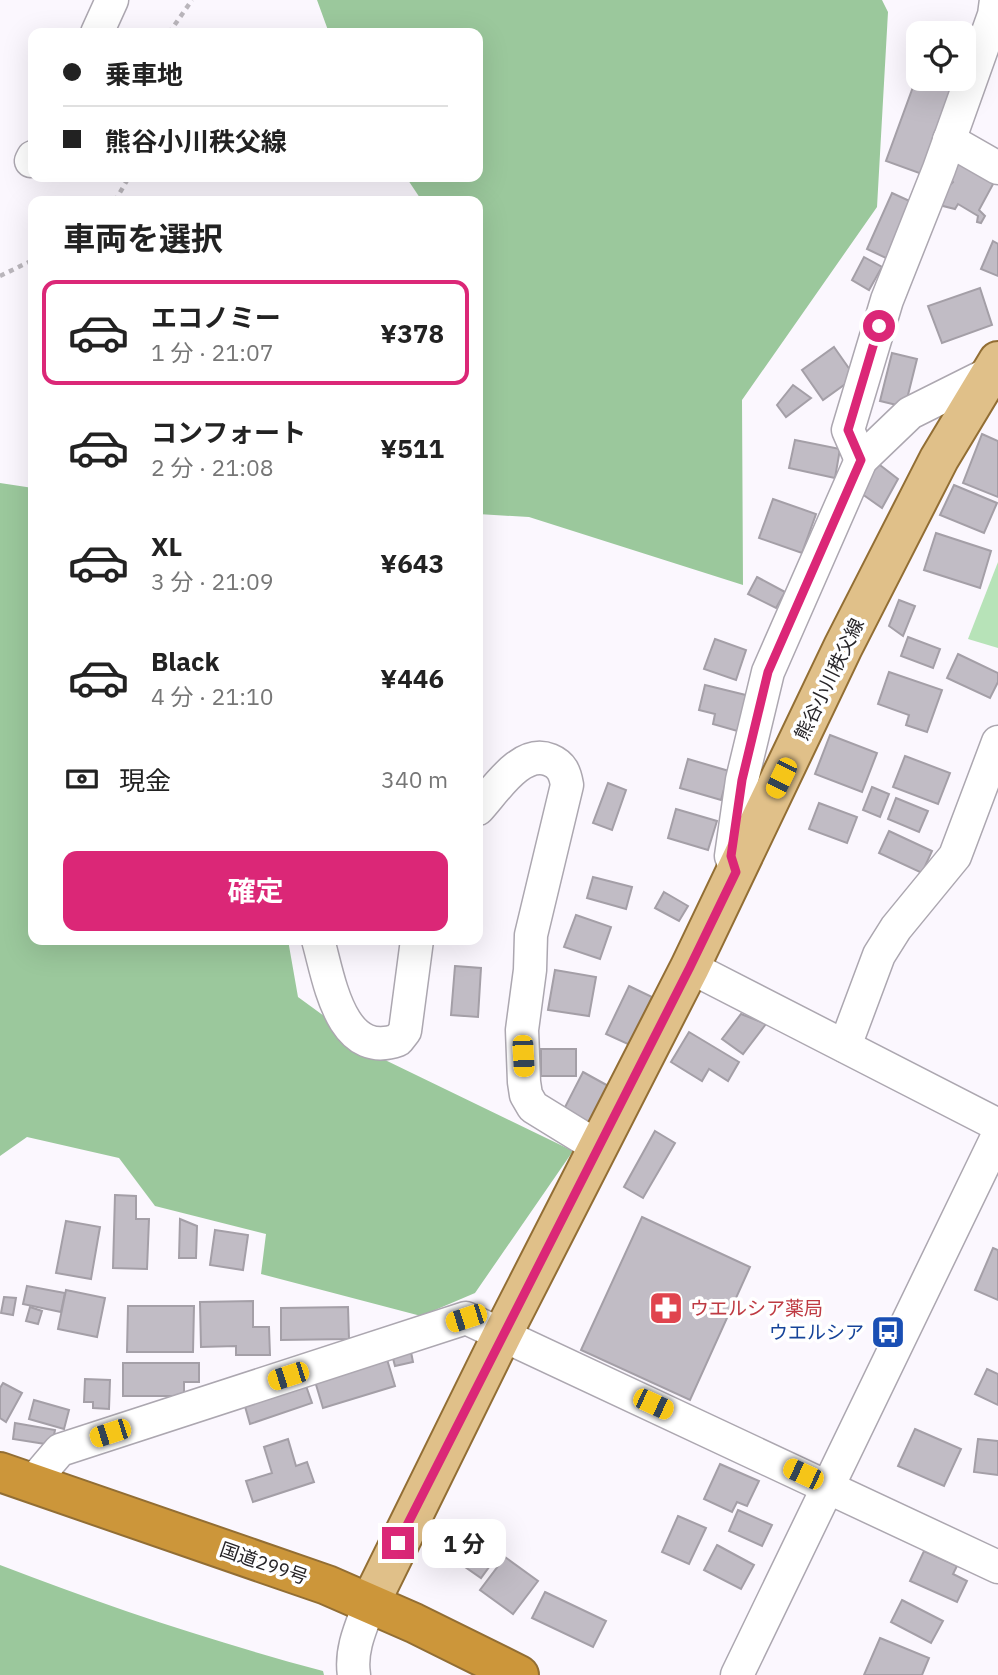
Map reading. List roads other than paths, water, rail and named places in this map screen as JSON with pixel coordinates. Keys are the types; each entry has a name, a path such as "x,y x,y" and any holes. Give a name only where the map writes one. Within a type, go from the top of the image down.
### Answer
{"highway":[{"name":"国道299号","path":"16,1477 327,1585 519,1675"}],"main road":[{"name":"熊谷小川秩父線","path":"370,1603 503,1333 690,967 843,647 939,459 994,367"}],"street":[{"path":"99,28 112,0"},
{"path":"861,460 848,430 887,300 949,140 994,15 996,0"},
{"path":"949,140 998,168"},
{"path":"736,872 731,856 742,780 768,672 861,460 910,413 994,367"},
{"path":"845,1046 879,955 896,928 955,856 998,742"},
{"path":"483,804 520,764 534,758 546,758 557,764 565,774 567,785 531,935 530,970 522,1030 524,1082 526,1095 533,1107 598,1147"},
{"path":"319,945 335,1000 344,1019 354,1033 377,1045 398,1040 405,1031 416,945"},
{"path":"690,967 998,1125"},
{"path":"737,1675 998,1135"},
{"path":"16,1477 60,1450 466,1318 998,1567"},
{"path":"355,1675 352,1660 358,1633 370,1603"}],"place":[{"name":"ウエルシア薬局","path":"666,1308"},
{"name":"ウエルシア","path":"888,1332"}]}
